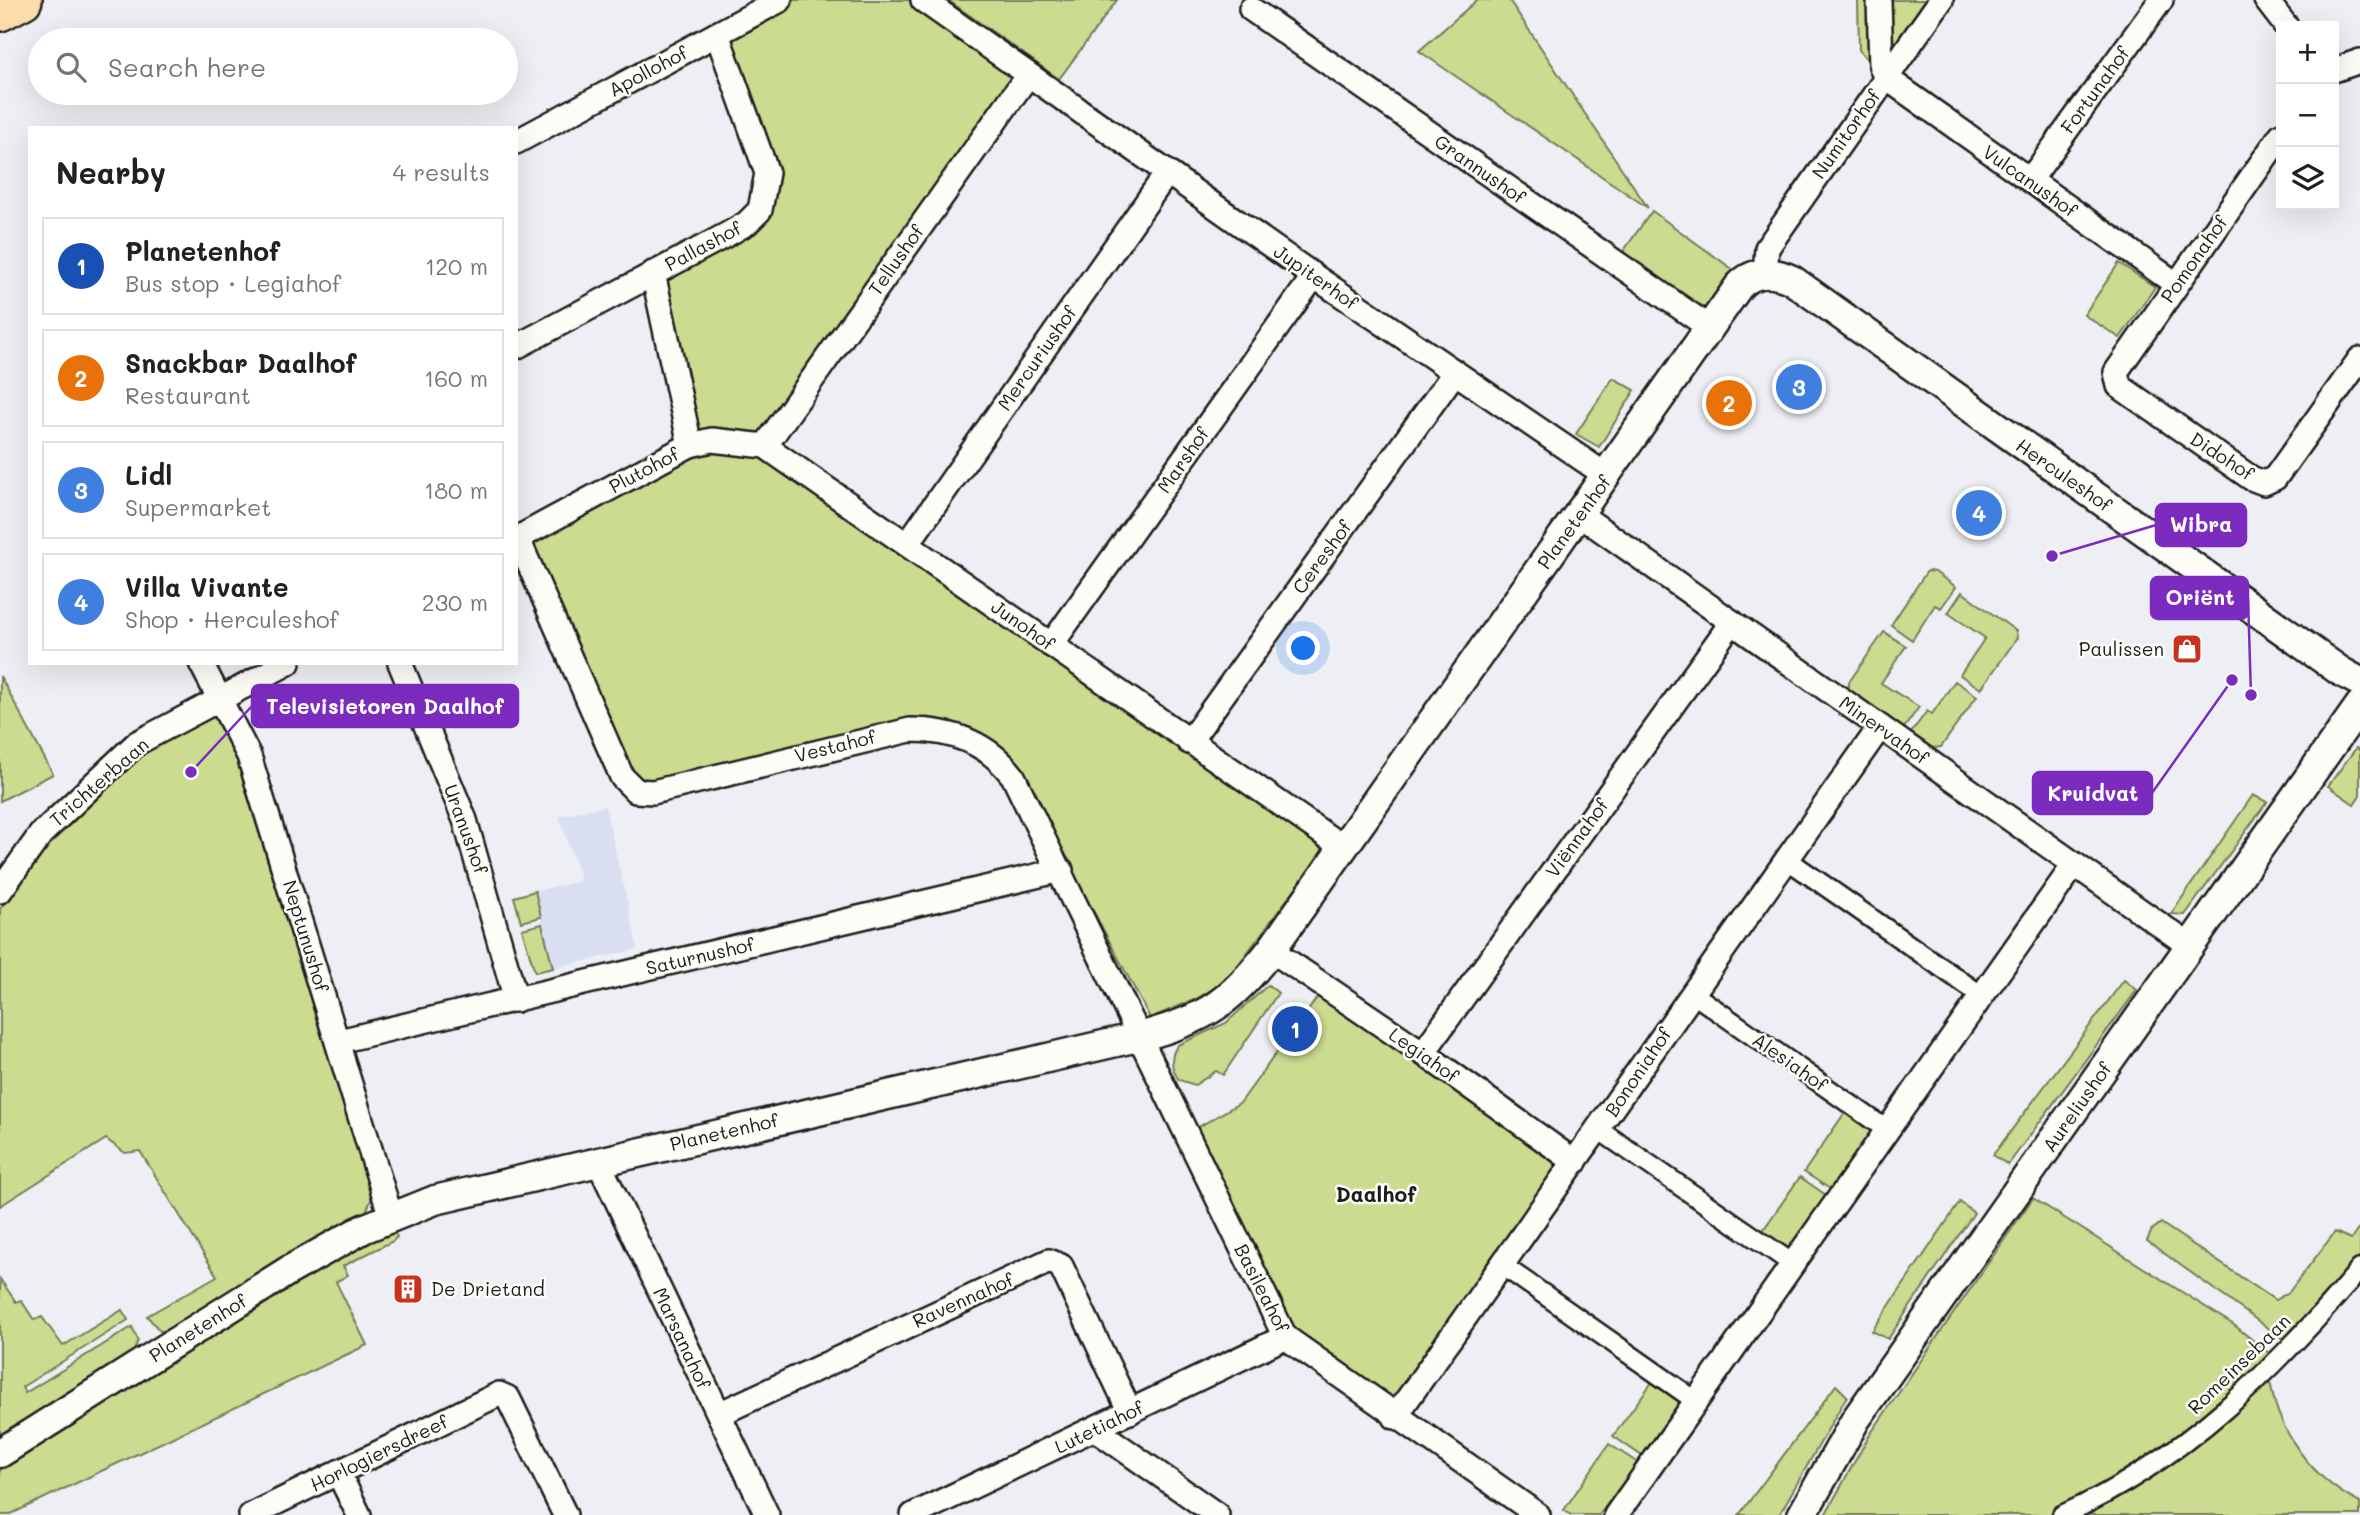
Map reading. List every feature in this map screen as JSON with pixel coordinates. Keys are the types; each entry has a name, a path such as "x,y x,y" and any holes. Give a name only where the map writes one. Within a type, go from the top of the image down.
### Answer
{"main road":[{"path":"0,12 23,0"}],"street":[{"name":"Apollohof","path":"518,141 780,0"},
{"path":"923,0 1028,75"},
{"path":"1878,0 1881,66 1885,77"},
{"name":"Numitorhof","path":"1765,273 1767,248 1941,0"},
{"name":"Fortunahof","path":"2030,180 2161,0"},
{"path":"2266,0 2282,21"},
{"name":"Grannushof","path":"1251,9 1710,328"},
{"name":"Pallashof","path":"518,346 747,223 760,209 768,173 717,34"},
{"path":"2339,68 2360,61"},
{"name":"Jupiterhof","path":"1028,75 1314,276 1607,476"},
{"name":"Tellushof","path":"765,446 1028,75"},
{"name":"Vulcanushof","path":"1885,77 2176,284"},
{"name":"Pomonahof","path":"2119,386 2116,372 2276,142"},
{"name":"Mercuriushof","path":"908,543 1167,173"},
{"name":"Plutohof","path":"518,538 690,445 653,273"},
{"name":"Planetenhof","path":"0,1453 288,1271 391,1217 460,1193 1142,1036 1191,1021 1228,999 1271,950 1744,281 1765,273"},
{"name":"Herculeshof","path":"1765,273 1792,280 2340,671 2360,682"},
{"name":"Marshof","path":"1051,645 1314,276"},
{"name":"Didohof","path":"2119,386 2251,478 2264,483 2275,478 2360,359"},
{"name":"Cereshof","path":"1189,742 1455,372"},
{"name":"Junohof","path":"690,445 712,440 765,446 1344,848"},
{"name":"Minervahof","path":"1579,514 2190,946"},
{"name":"Vestahof","path":"518,541 622,777 636,791 653,792 887,733 910,730 941,732 979,745 1003,763 1013,776 1061,870 1142,1036"},
{"name":"Viënnahof","path":"1423,1053 1732,622"},
{"name":"Neptunushof","path":"202,665 250,756 391,1217"},
{"path":"220,698 284,665"},
{"name":"Uranushof","path":"401,665 465,820 516,1000"},
{"name":"Trichterbaan","path":"0,891 41,834 137,743 220,698"},
{"name":"Aureliushof","path":"1802,1515 1856,1419 2360,705"},
{"name":"Bononiahof","path":"1395,1417 1880,727"},
{"path":"1788,860 1982,996"},
{"path":"1616,1515 2074,865"},
{"name":"Saturnushof","path":"339,1041 1061,870"},
{"name":"Legiahof","path":"1271,950 1423,1053 1575,1162"},
{"name":"Alesiahof","path":"1692,993 1887,1130"},
{"name":"Basileahof","path":"1142,1036 1285,1337 1395,1417 1538,1515"},
{"path":"1598,1129 1793,1264"},
{"name":"Marsanahof","path":"598,1161 767,1515"},
{"name":"Ravennahof","path":"719,1414 1049,1261 1061,1266 1130,1412"},
{"path":"1502,1265 1696,1401"},
{"name":"Romeinsebaan","path":"2062,1515 2128,1482 2209,1426 2360,1269"},
{"name":"Lutetiahof","path":"916,1515 1285,1337"},
{"name":"Horlogiersdreef","path":"251,1515 499,1394 508,1398 565,1515"},
{"path":"1095,1429 1217,1515"},
{"path":"338,1472 359,1515"}],"shaded area":[{"path":"605,806 638,949 553,968 535,891 581,881 559,816"}],"green space":[{"path":"791,0 911,0 1021,77 761,438 693,437 658,275 769,207 724,36"},
{"path":"948,0 1117,0 1059,79"},
{"path":"1477,0 1509,0 1648,208 1419,51"},
{"path":"1858,0 1869,0 1870,63 1859,50"},
{"path":"1887,0 1934,0 1901,45 1887,37"},
{"path":"1652,211 1735,271 1703,315 1620,256"},
{"path":"2119,263 2155,287 2120,338 2084,315"},
{"path":"1613,378 1635,390 1599,447 1576,434"},
{"path":"711,443 752,446 1327,846 1226,981 1196,999 1150,1018 1070,867 1025,773 994,745 958,729 639,791 522,542"},
{"path":"1927,571 1935,572 1956,587 1941,608 1935,605 1912,640 1891,625"},
{"path":"1962,592 2016,631 2017,638 1981,689 1960,675 1985,638 1948,613"},
{"path":"1884,632 1906,646 1881,683 1919,707 1904,728 1849,689 1849,682"},
{"path":"0,676 53,774 0,801"},
{"path":"1955,681 1977,696 1941,747 1933,748 1911,733 1927,711 1932,714"},
{"path":"222,713 372,1198 364,1216 171,1331 160,1331 147,1316 217,1276 140,1151 125,1153 106,1139 0,1206 0,909 55,831 129,757"},
{"path":"2356,748 2360,750 2360,795 2354,804 2328,786"},
{"path":"2253,795 2267,802 2185,915 2171,914"},
{"path":"535,891 541,917 521,922 514,897"},
{"path":"542,924 553,968 535,972 522,929"},
{"path":"2124,980 2137,990 2008,1165 1993,1155"},
{"path":"1268,985 1278,993 1223,1075 1216,1071 1195,1085 1179,1080 1172,1062 1178,1045 1226,1023"},
{"path":"1320,993 1553,1159 1555,1171 1396,1408 1300,1338 1288,1325 1197,1128 1241,1102 1295,1027 1302,1032 1312,1018 1306,1014"},
{"path":"1846,1111 1873,1129 1830,1189 1804,1172"},
{"path":"1800,1177 1826,1195 1784,1254 1757,1239"},
{"path":"2033,1198 2234,1325 2270,1354 2274,1399 2293,1442 2323,1478 2360,1503 2360,1515 1825,1515 1869,1436"},
{"path":"1960,1202 1974,1213 1888,1339 1872,1331"},
{"path":"2161,1223 2275,1300 2289,1292 2335,1232 2351,1239 2360,1227 2360,1259 2290,1344 2147,1241 2152,1230"},
{"path":"393,1230 397,1237 393,1241 343,1266 348,1275 336,1282 367,1345 9,1515 0,1515 0,1468 325,1263"},
{"path":"0,1279 16,1302 21,1300 34,1320 42,1317 63,1346 122,1310 128,1320 22,1387 25,1393 132,1327 138,1340 133,1354 0,1439"},
{"path":"1655,1378 1684,1395 1642,1456 1613,1436"},
{"path":"1836,1385 1847,1396 1779,1515 1739,1515"},
{"path":"1609,1444 1638,1463 1599,1515 1571,1515 1564,1510"}],"place":[{"name":"Lidl","path":"1799,387"},
{"name":"Snackbar Daalhof","path":"1729,403"},
{"name":"Villa Vivante","path":"1979,513"},
{"name":"Wibra","path":"2052,556"},
{"name":"Paulissen","path":"2187,649"},
{"name":"Kruidvat","path":"2232,680"},
{"name":"Oriënt","path":"2251,695"},
{"name":"Televisietoren Daalhof","path":"191,772"},
{"name":"Planetenhof","path":"1295,1029"},
{"name":"De Drietand","path":"408,1289"}],"district":[{"name":"Daalhof","path":"1376,1195"}]}
